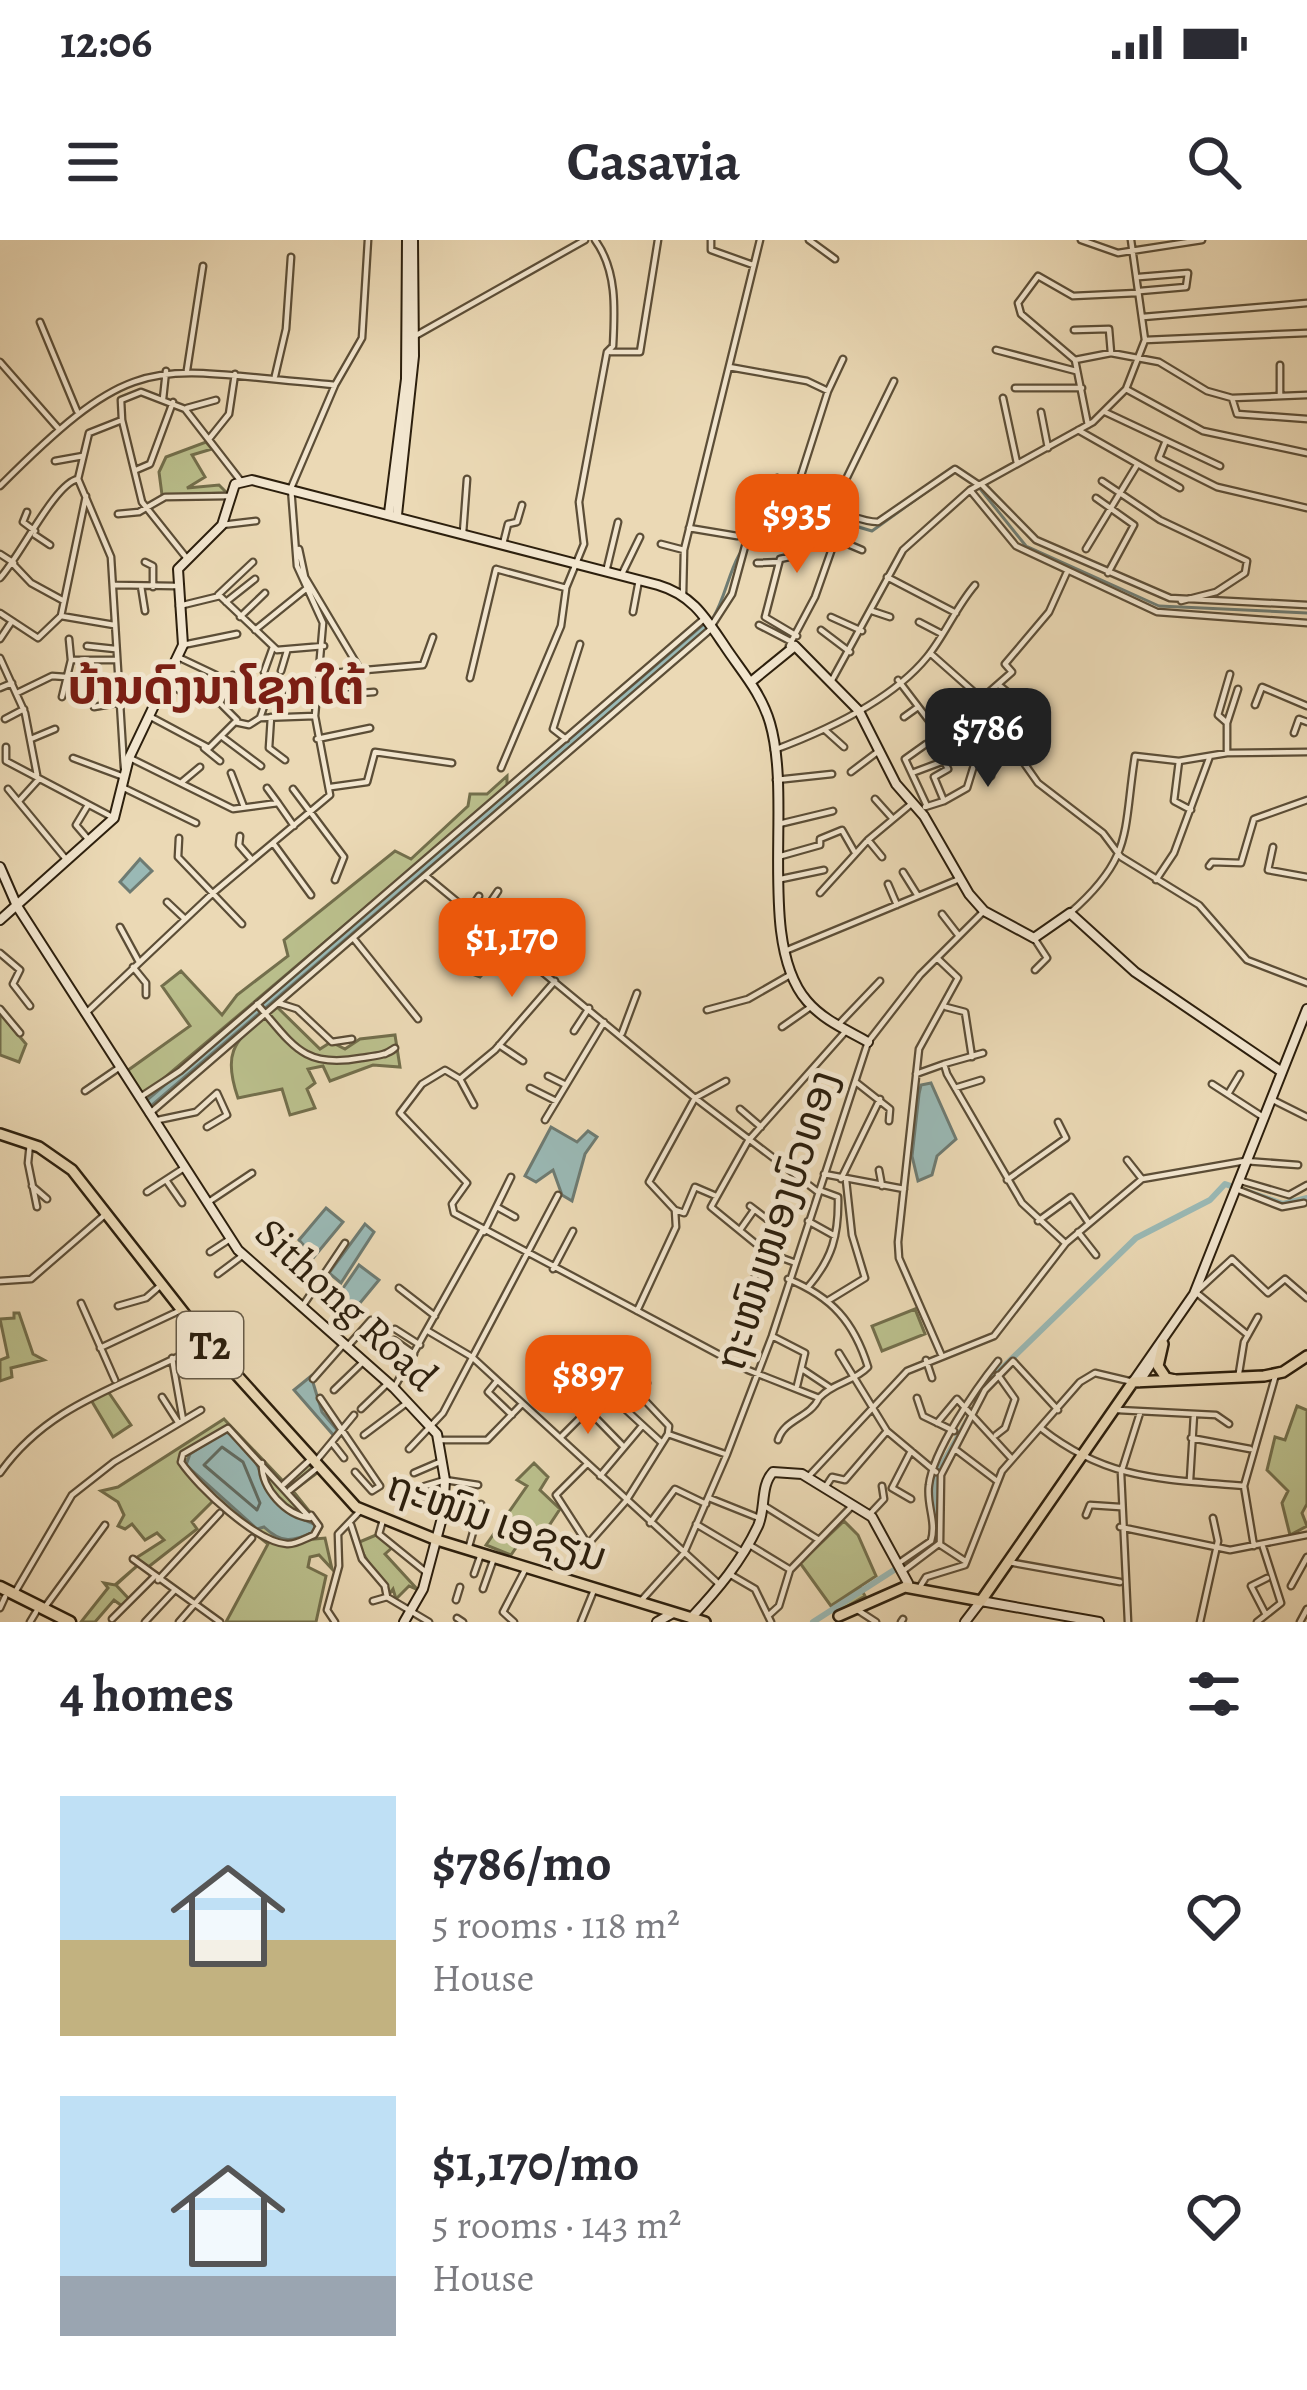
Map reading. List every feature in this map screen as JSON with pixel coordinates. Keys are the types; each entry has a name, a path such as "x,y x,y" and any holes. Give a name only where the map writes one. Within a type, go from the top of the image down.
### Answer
{"highway":[{"path":"4,1596 56,1622"},
{"path":"37,1615 70,1622"}],"main road":[{"name":"ຖະໜົນ ເອຊຽນ","path":"0,1134 30,1143 72,1169 206,1341 356,1506 437,1540 705,1622"},
{"path":"1161,1347 1161,1372 1186,1382"},
{"path":"982,1599 1136,1382 1276,1374 1301,1358"},
{"path":"836,1620 886,1586 908,1583 982,1599"},
{"path":"836,1620 905,1587 982,1599"}],"street":[{"path":"362,671 304,577 291,488 335,385 362,338 368,240"},
{"path":"393,514 415,336 410,240"},
{"path":"393,514 406,379 410,240"},
{"path":"415,336 585,240"},
{"path":"501,768 562,626 566,588 584,544 580,502 607,352 613,346 616,293 606,276 607,255 595,240"},
{"path":"607,352 640,352 658,240"},
{"path":"711,240 711,250 753,265"},
{"path":"683,595 684,550 760,240"},
{"path":"809,240 836,260"},
{"path":"1082,240 1118,253 1202,240"},
{"path":"832,680 903,550 976,487 1088,425 1126,389 1145,340 1131,240"},
{"path":"275,376 286,329 291,257"},
{"path":"187,370 203,266"},
{"path":"1088,425 1075,361 1019,311 1036,277 1073,296 1186,287 1189,283 1188,273 1138,277"},
{"path":"1143,316 1307,303"},
{"path":"40,322 77,411"},
{"path":"1074,330 1109,329 1111,353"},
{"path":"1145,340 1307,333"},
{"path":"996,350 1076,371"},
{"path":"1075,361 1111,353 1159,362 1207,391 1232,398 1307,395"},
{"path":"788,516 843,359"},
{"path":"0,362 58,428"},
{"path":"1280,365 1280,396"},
{"path":"729,367 807,381 828,391"},
{"path":"0,486 77,411 123,384 166,371 275,376 335,385"},
{"path":"163,399 166,371"},
{"path":"209,439 229,415 235,374"},
{"path":"831,510 894,381"},
{"path":"1015,388 1082,388"},
{"path":"1126,389 1202,431 1307,454"},
{"path":"185,556 145,508 122,420 122,400 127,396 141,392 185,409 240,480 393,514 683,595 751,681 768,718 781,856 782,952 790,975 812,1006 842,1027 868,1042 937,958 984,911"},
{"path":"1003,398 1018,465"},
{"path":"1232,398 1237,414 1307,419"},
{"path":"185,409 216,400"},
{"path":"136,470 150,464 173,402"},
{"path":"1041,412 1048,448"},
{"path":"1105,412 1220,466"},
{"path":"122,420 90,431 78,479 104,533 115,585 123,779"},
{"path":"1078,430 1180,488"},
{"path":"1165,443 1159,458 1217,487 1307,508"},
{"path":"1177,467 1184,451"},
{"path":"55,461 82,456"},
{"path":"1086,549 1137,465"},
{"path":"140,1098 261,1008 278,1003 710,624 730,599 747,546 767,526 788,516 831,510 878,523 952,469 966,471 1016,546 1067,572 1167,615 1255,615 1307,622"},
{"path":"767,526 777,478"},
{"path":"0,578 35,533 63,483 78,479"},
{"path":"463,533 466,479"},
{"path":"222,525 229,496 240,480"},
{"path":"1102,481 1250,565 1216,592 1181,602"},
{"path":"976,487 1026,534 1181,602 1255,599 1307,605"},
{"path":"0,613 41,637 61,616 86,496"},
{"path":"118,514 165,497 229,496"},
{"path":"1096,498 1134,525 1108,573"},
{"path":"503,544 507,526 517,522 522,505"},
{"path":"27,512 22,522 50,545"},
{"path":"0,920 91,844 114,818 129,758 183,645 175,586 185,556 222,525 256,521"},
{"path":"606,572 618,522"},
{"path":"757,563 789,557 793,525"},
{"path":"751,681 793,641 840,526"},
{"path":"689,528 737,536"},
{"path":"621,576 640,537"},
{"path":"836,539 862,550"},
{"path":"661,544 684,550"},
{"path":"299,547 295,553 322,617 325,646 315,716 331,787"},
{"path":"0,554 31,583 64,601"},
{"path":"145,562 153,566 154,586"},
{"path":"179,606 218,596 254,562"},
{"path":"779,562 765,618 860,711 957,880 984,911 1034,938 1047,958 1035,970"},
{"path":"470,678 497,568 566,588"},
{"path":"980,700 1012,672 1005,664 1049,612 1067,572"},
{"path":"887,577 956,613"},
{"path":"226,602 255,579"},
{"path":"633,612 638,580"},
{"path":"115,585 175,586"},
{"path":"141,586 146,611"},
{"path":"774,750 860,711 898,680 929,653 974,586"},
{"path":"254,632 307,588"},
{"path":"240,617 265,593"},
{"path":"218,596 273,646 287,651 325,646"},
{"path":"872,610 890,617"},
{"path":"61,616 114,625"},
{"path":"831,617 862,631"},
{"path":"0,639 12,621"},
{"path":"919,622 942,634"},
{"path":"151,1116 261,1008 566,739 710,624"},
{"path":"759,625 793,641"},
{"path":"821,630 850,652"},
{"path":"183,645 237,634"},
{"path":"320,674 426,664 433,637"},
{"path":"62,698 72,660 68,639"},
{"path":"566,739 553,729 580,644"},
{"path":"87,646 115,649"},
{"path":"264,672 273,646"},
{"path":"281,671 287,651"},
{"path":"929,653 980,700 1038,783 1103,833 1121,856 1198,905 1247,960 1307,983"},
{"path":"177,656 216,675"},
{"path":"0,658 24,709 38,777 19,801"},
{"path":"72,660 115,660"},
{"path":"1227,723 1218,715 1230,674"},
{"path":"17,693 52,676 66,677"},
{"path":"220,703 232,678 240,682"},
{"path":"898,680 930,722 949,769 934,777 944,801"},
{"path":"165,681 191,698 220,703 239,722 249,725 260,718 315,716"},
{"path":"0,688 12,682"},
{"path":"1000,686 1017,700"},
{"path":"1255,705 1262,687 1307,706"},
{"path":"283,688 269,748 285,760"},
{"path":"1227,752 1227,723 1238,689"},
{"path":"260,718 268,692"},
{"path":"316,696 374,692"},
{"path":"94,707 117,703"},
{"path":"820,893 893,819 967,788 974,764 1036,726 1040,705"},
{"path":"904,717 918,707"},
{"path":"4,719 24,709"},
{"path":"148,715 220,761"},
{"path":"1294,733 1299,719 1307,722"},
{"path":"204,748 239,722"},
{"path":"317,739 370,728"},
{"path":"31,739 55,729"},
{"path":"825,730 844,748"},
{"path":"221,736 260,766"},
{"path":"918,808 905,757 926,745"},
{"path":"6,746 6,761 114,818"},
{"path":"851,772 882,749"},
{"path":"85,1014 213,893 313,809 331,787 371,779 375,752 452,763"},
{"path":"1034,938 1097,890 1121,856 1134,757 1179,761 1227,752 1307,752"},
{"path":"1156,880 1191,811 1210,756"},
{"path":"74,758 123,779 196,824"},
{"path":"129,758 226,807 278,802"},
{"path":"984,758 992,776"},
{"path":"911,773 944,761"},
{"path":"1179,761 1174,801 1191,811"},
{"path":"182,782 200,767"},
{"path":"231,773 244,807"},
{"path":"776,780 832,774"},
{"path":"267,788 293,826"},
{"path":"8,789 68,863"},
{"path":"293,789 313,809 345,861 335,880"},
{"path":"875,799 893,819"},
{"path":"1209,866 1212,862 1240,863 1254,819 1307,800"},
{"path":"88,805 76,825 91,844"},
{"path":"779,824 833,812"},
{"path":"781,856 821,845 820,839 842,830 856,854"},
{"path":"240,836 238,845 252,860"},
{"path":"178,838 178,856 242,924"},
{"path":"868,840 882,857"},
{"path":"274,842 311,895"},
{"path":"1273,848 1268,870 1307,877"},
{"path":"782,879 824,870"},
{"name":"Sithong Road","path":"1,871 17,906 230,1239 433,1426 445,1480 437,1540 413,1610 404,1622"},
{"path":"903,872 918,896"},
{"path":"426,876 748,1141 819,1191 837,1196 832,1256 808,1287"},
{"path":"782,952 957,880"},
{"path":"888,884 897,905"},
{"path":"479,919 498,891"},
{"path":"469,911 479,896"},
{"path":"166,902 185,919"},
{"path":"505,939 526,913"},
{"path":"1070,913 1135,972 1282,1072"},
{"path":"942,914 958,936"},
{"path":"120,927 146,983 146,995"},
{"path":"352,938 418,1019"},
{"path":"0,953 23,975 14,984 30,1006"},
{"path":"937,958 958,978 919,1049 899,1258 941,1355"},
{"path":"707,1010 748,999 790,975"},
{"path":"460,1079 499,1046 555,981"},
{"path":"794,1262 766,1252 711,1209 748,1141 815,1070 842,1027 880,982"},
{"path":"622,1036 637,993"},
{"path":"278,1003 298,1009 332,1042 352,1040"},
{"path":"782,1027 812,1006"},
{"path":"946,1007 965,1012 971,1057"},
{"path":"261,1008 316,1063 385,1054"},
{"path":"574,1030 589,1008"},
{"path":"0,1009 20,1033"},
{"path":"1196,1294 1307,1009"},
{"path":"545,1120 604,1022"},
{"name":"ຖະໜົນໜອງບົວທອງ","path":"639,1603 683,1553 727,1454 759,1374 868,1042"},
{"path":"499,1046 523,1061"},
{"path":"916,1074 983,1053"},
{"path":"944,1064 1007,1180 1038,1222 1066,1243"},
{"path":"85,1091 121,1066"},
{"path":"474,1105 460,1079 447,1070 435,1075 400,1114 466,1181 452,1210 526,1256 759,1374 819,1398"},
{"path":"1228,1094 1240,1074"},
{"path":"548,1076 566,1085"},
{"path":"955,1088 981,1080"},
{"path":"855,1081 890,1109 889,1121"},
{"path":"716,1196 697,1186 684,1213 649,1183 695,1099 726,1082"},
{"path":"1212,1084 1264,1117"},
{"path":"530,1088 556,1102"},
{"path":"151,1116 196,1112 217,1093 227,1115 208,1127"},
{"path":"829,1300 866,1278 851,1235 844,1180 880,1099"},
{"path":"1270,1099 1307,1117"},
{"path":"740,1109 761,1126"},
{"path":"1007,1180 1066,1138 1058,1122"},
{"path":"30,1143 37,1207"},
{"path":"1127,1160 1142,1179"},
{"path":"808,1477 907,1371 994,1336 1066,1243 1142,1179 1245,1161 1298,1165"},
{"path":"147,1192 184,1168"},
{"path":"879,1170 882,1186"},
{"path":"207,1203 252,1173"},
{"path":"824,1174 904,1189"},
{"path":"361,1409 391,1385 420,1345 511,1177"},
{"path":"166,1180 182,1202"},
{"path":"1236,1185 1289,1196 1307,1185"},
{"path":"1236,1185 1282,1207 1304,1203"},
{"path":"32,1186 47,1199"},
{"path":"409,1448 413,1438 433,1426 558,1195"},
{"path":"1038,1222 1071,1197 1089,1224"},
{"path":"497,1207 515,1217"},
{"path":"740,1230 752,1208 776,1226 754,1279"},
{"path":"637,1311 676,1227 675,1210"},
{"path":"0,1281 31,1279 106,1213"},
{"path":"808,1221 836,1236"},
{"path":"553,1269 573,1231"},
{"path":"1078,1232 1096,1255"},
{"path":"210,1252 230,1239"},
{"path":"301,1309 345,1243"},
{"path":"218,1274 243,1255"},
{"path":"921,1585 926,1577 966,1562 997,1481 1092,1373 1136,1382 1196,1294 1232,1258 1268,1293 1285,1280 1307,1298"},
{"path":"778,1440 782,1429 810,1412 829,1387 853,1379 868,1367 857,1333 829,1300 788,1279"},
{"path":"118,1306 146,1298 161,1286"},
{"path":"399,1288 435,1316"},
{"path":"1196,1294 1248,1335"},
{"path":"81,1303 116,1382"},
{"path":"100,1348 181,1310"},
{"path":"1239,1379 1248,1335 1258,1317"},
{"path":"314,1379 371,1320"},
{"path":"395,1329 420,1345"},
{"path":"428,1331 472,1357 720,1586"},
{"path":"772,1336 803,1350 796,1388"},
{"path":"394,1340 414,1354"},
{"path":"0,1473 35,1430 116,1382 206,1341"},
{"path":"839,1353 887,1431 937,1472"},
{"path":"172,1358 181,1421"},
{"path":"1301,1358 1307,1374"},
{"path":"926,1360 932,1378"},
{"path":"940,1544 937,1472 955,1450 970,1409 998,1361"},
{"path":"901,1567 933,1537 929,1486 954,1431 998,1375 1013,1361 1059,1411"},
{"path":"334,1390 363,1362"},
{"path":"802,1369 829,1387"},
{"path":"1257,1622 1281,1603 1258,1546 1244,1486 1250,1449 1276,1374"},
{"path":"995,1436 1005,1428 1015,1399 998,1375"},
{"path":"497,1381 488,1391 512,1415"},
{"path":"558,1578 626,1501 668,1434 670,1427 637,1392 647,1383"},
{"path":"162,1397 181,1421"},
{"path":"320,1398 344,1458"},
{"path":"917,1398 923,1415 954,1431"},
{"path":"937,1423 954,1399 970,1409 1012,1459"},
{"path":"349,1445 408,1401"},
{"path":"439,1440 485,1441 522,1404"},
{"path":"624,1408 662,1443"},
{"path":"1116,1409 1216,1415 1228,1424"},
{"path":"4,1596 72,1495 201,1410"},
{"path":"560,1439 588,1410 624,1448"},
{"path":"1128,1622 1122,1582 1121,1473 1140,1413"},
{"path":"1190,1481 1194,1414"},
{"path":"290,1490 354,1415"},
{"path":"600,1476 642,1426"},
{"path":"223,1428 235,1431 262,1463 319,1526 314,1535 287,1545 266,1537 237,1517 181,1462 183,1454 223,1428"},
{"path":"1042,1429 1082,1457 1121,1473 1244,1486"},
{"path":"825,1487 832,1478 845,1480 887,1431"},
{"path":"668,1434 727,1454"},
{"path":"337,1436 381,1485 374,1491 355,1472"},
{"path":"1189,1438 1250,1449"},
{"path":"955,1450 997,1481"},
{"path":"911,1451 892,1487 911,1499"},
{"path":"414,1473 442,1461"},
{"path":"262,1463 265,1481 278,1501 308,1520 311,1515"},
{"path":"284,1484 313,1464"},
{"path":"587,1464 556,1495 587,1543"},
{"path":"657,1622 683,1617 730,1575 761,1519 773,1472 808,1477 869,1515 908,1583"},
{"path":"426,1498 426,1485 445,1480 478,1485"},
{"path":"330,1621 327,1608 339,1566 338,1534 351,1524 364,1484"},
{"path":"869,1515 884,1499 882,1486"},
{"path":"650,1523 675,1489 761,1519"},
{"path":"468,1550 482,1504"},
{"path":"730,1575 755,1589 770,1619 790,1570 853,1504"},
{"path":"763,1505 820,1540"},
{"path":"1086,1514 1090,1505 1120,1507"},
{"path":"112,1619 220,1513"},
{"path":"1200,1622 1216,1546 1213,1518"},
{"path":"382,1520 379,1534 427,1573"},
{"path":"351,1524 371,1570 385,1583 387,1598"},
{"path":"697,1524 790,1570"},
{"path":"37,1615 105,1525"},
{"path":"1120,1527 1230,1550 1307,1535"},
{"path":"179,1622 252,1538"},
{"path":"940,1544 966,1562"},
{"path":"901,1567 940,1544"},
{"path":"474,1574 482,1554"},
{"path":"1291,1586 1307,1557"},
{"path":"483,1589 494,1558"},
{"path":"134,1559 220,1622"},
{"path":"1008,1562 1122,1582"},
{"path":"514,1622 503,1612 526,1568"},
{"path":"361,1574 371,1570"},
{"path":"1265,1613 1251,1586 1269,1578"},
{"path":"455,1600 460,1587"},
{"path":"581,1622 594,1590"},
{"path":"145,1622 174,1591"},
{"path":"373,1601 387,1598 429,1622"},
{"path":"965,1622 982,1599 1099,1622"},
{"path":"856,1609 876,1622"},
{"path":"1300,1622 1307,1609"}],"green space":[{"path":"206,442 212,449 192,455 205,477 187,488 219,485 227,493 162,495 159,472 166,457"},
{"path":"507,776 507,788 143,1096 127,1071 190,1026 162,986 181,971 222,1015 237,995 288,956 284,940 395,851 411,859 468,806 470,794 487,794"},
{"path":"492,934 507,948 480,977 469,973 468,954 457,947 475,942 484,949"},
{"path":"275,1005 320,1049 331,1042 345,1049 360,1039 395,1035 400,1067 373,1065 330,1081 323,1066 308,1069 315,1083 307,1089 315,1108 290,1115 282,1089 238,1098 232,1055 243,1036"},
{"path":"0,1013 26,1044 19,1062 0,1055"},
{"path":"915,1309 925,1334 882,1351 872,1326"},
{"path":"19,1313 33,1354 44,1360 11,1368 12,1377 0,1381 0,1360 8,1357 0,1319 14,1318"},
{"path":"107,1390 131,1425 113,1437 91,1400"},
{"path":"1297,1406 1307,1410 1307,1504 1302,1513 1307,1526 1290,1535 1282,1503 1288,1491 1267,1470 1275,1437 1285,1440"},
{"path":"224,1419 283,1481 306,1461 317,1473 293,1491 322,1527 315,1539 325,1538 332,1569 319,1555 310,1557 308,1567 326,1576 316,1622 226,1622 268,1544 213,1501 192,1522 197,1529 147,1568 136,1558 164,1540 157,1533 145,1540 132,1524 125,1529 118,1526 124,1515 118,1502 101,1491 118,1487"},
{"path":"534,1463 548,1477 540,1490 560,1509 537,1544 524,1536 511,1555 486,1545 527,1486 517,1480"},
{"path":"844,1521 858,1535 876,1576 832,1605 861,1589 865,1596 836,1613 800,1563"},
{"path":"376,1535 394,1546 385,1554 418,1590 409,1586 396,1599 393,1589 388,1596 357,1543"},
{"path":"137,1566 116,1585 129,1599 122,1606 114,1600 95,1622 81,1622 108,1588 104,1583 115,1585"}],"water":[{"path":"705,623 709,628 151,1106 147,1100"},
{"path":"140,859 152,871 130,892 120,882"},
{"path":"931,1083 956,1139 937,1156 932,1175 918,1181 912,1156 919,1094 921,1085"},
{"path":"551,1127 577,1142 588,1131 597,1137 585,1154 572,1201 562,1195 553,1170 536,1182 525,1176"},
{"path":"326,1208 343,1222 314,1257 299,1240"},
{"path":"365,1224 374,1232 341,1283 329,1273"},
{"path":"359,1265 379,1280 355,1309 339,1294"},
{"path":"311,1376 322,1412 338,1431 335,1437 294,1390"},
{"path":"224,1431 248,1451 281,1503 314,1524 316,1531 288,1540 264,1527 257,1529 186,1465 190,1454"}],"waterway":[{"path":"977,485 1026,546 1159,606 1307,613"},
{"path":"713,618 739,555 765,529 819,520 872,531 929,490"},
{"path":"813,1622 933,1545 938,1530 935,1477 991,1379 1136,1238 1210,1200 1225,1184 1283,1204 1307,1198"}],"district":[{"name":"ບ້ານດົງນາໂຊກໃຕ້","path":"216,688"}]}
